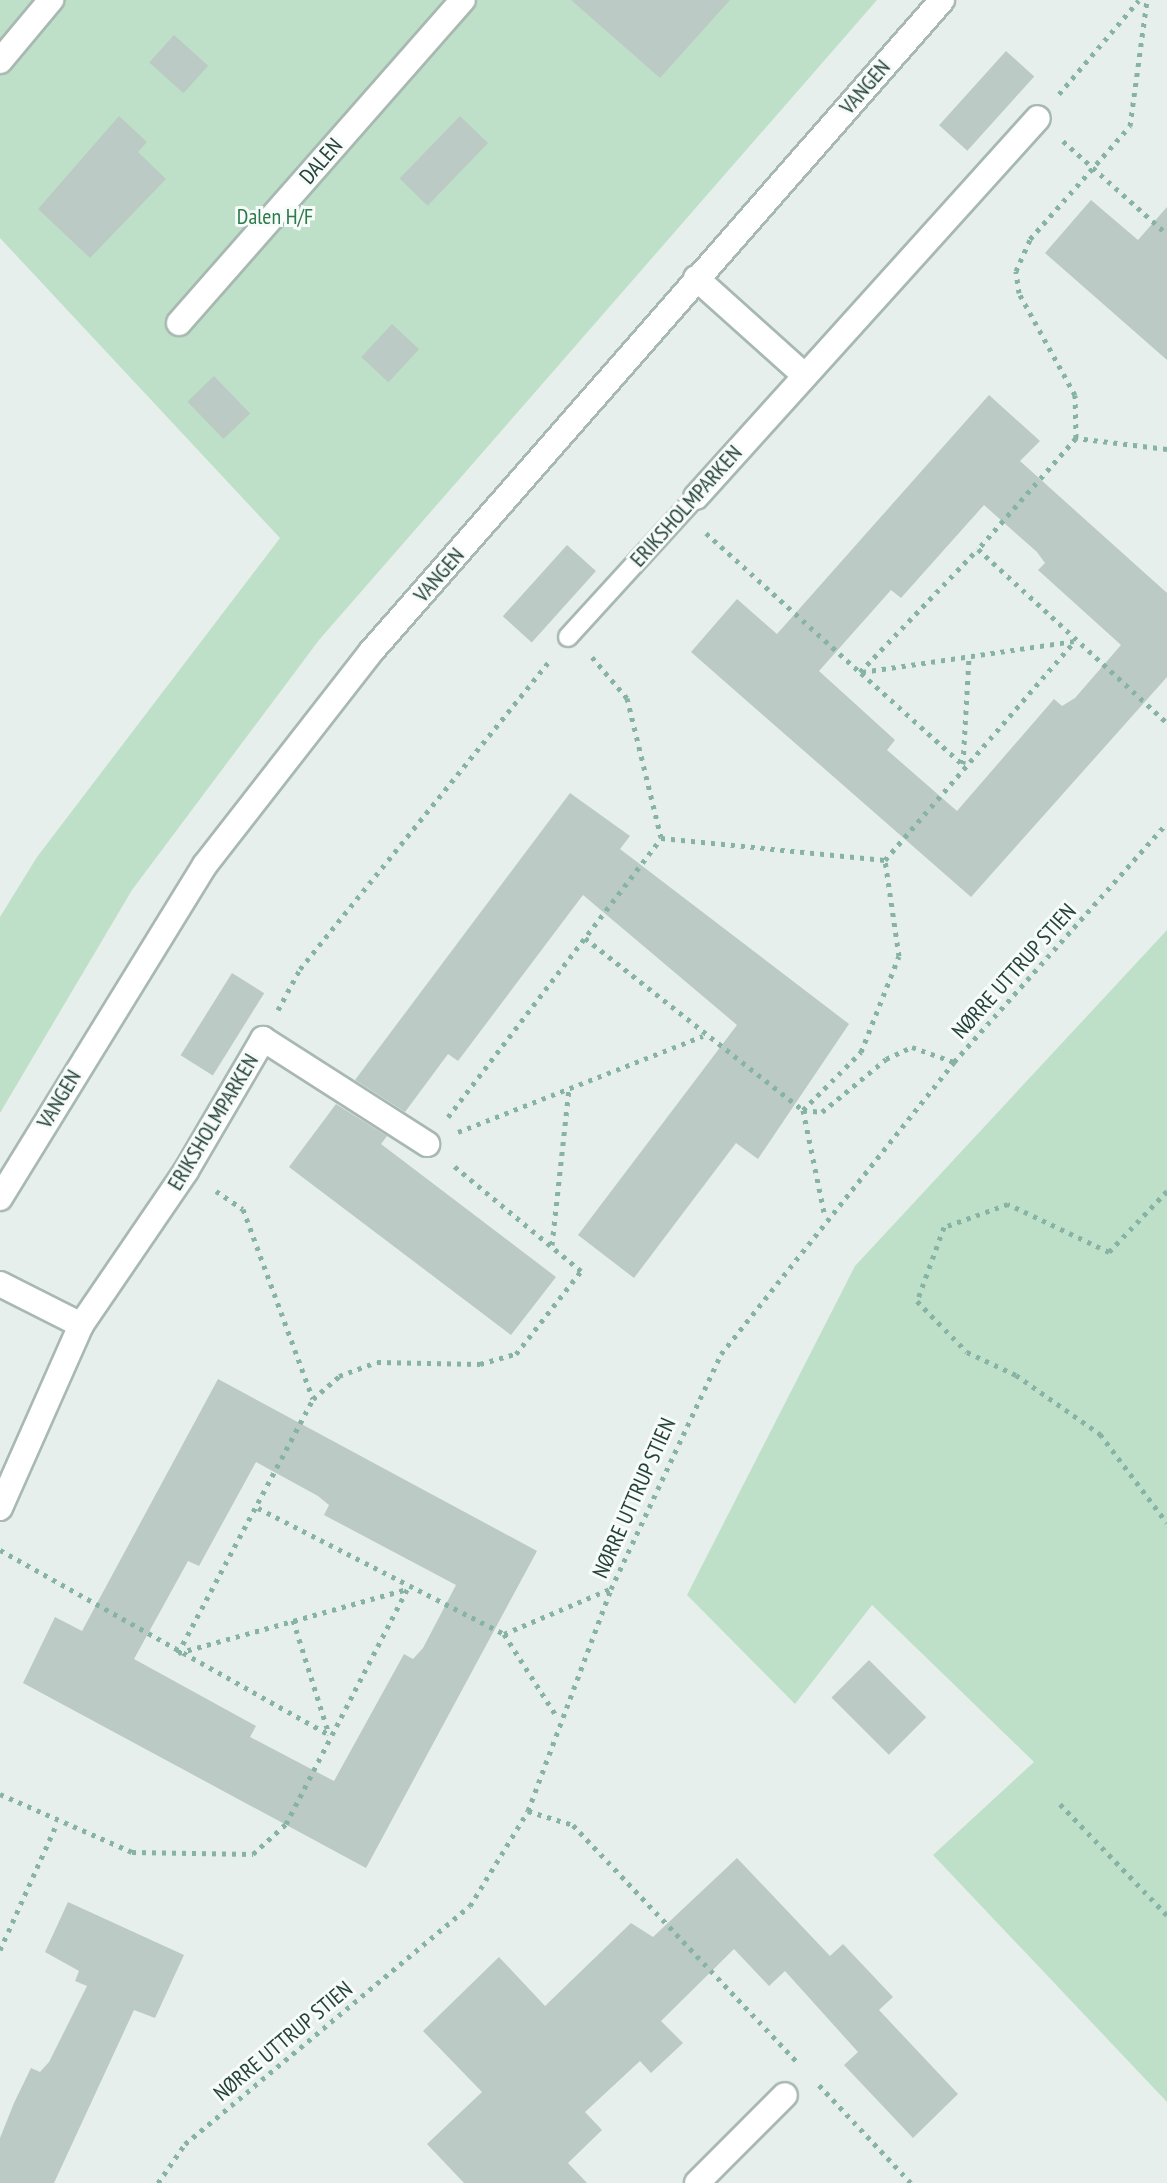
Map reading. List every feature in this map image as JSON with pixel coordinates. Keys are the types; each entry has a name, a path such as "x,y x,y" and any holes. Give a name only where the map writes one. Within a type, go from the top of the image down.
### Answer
{"street":[{"path":"0,61 51,0"},
{"name":"DALEN","path":"179,323 463,0"},
{"name":"VANGEN","path":"0,1198 205,865 370,653 942,0"},
{"name":"ERIKSHOLMPARKEN","path":"688,504 802,373 1038,118"},
{"path":"696,278 802,373"},
{"name":"ERIKSHOLMPARKEN","path":"0,1508 81,1325 186,1171 263,1039 427,1144"},
{"path":"0,1284 81,1325"},
{"path":"697,2183 785,2095"}],"lane":[{"name":"ERIKSHOLMPARKEN","path":"568,637 688,504"}],"path":[{"path":"1139,0 1038,118 1167,234"},
{"path":"860,672 978,549 1076,438 1075,395 1019,293 1016,271 1030,239 1130,126 1147,0"},
{"path":"1076,438 1167,449"},
{"path":"688,504 860,672 963,765"},
{"path":"978,549 1167,723"},
{"path":"263,1039 300,969 568,637 613,675 627,698 661,838"},
{"path":"860,672 1075,641"},
{"path":"803,1110 861,1052 899,956 885,860 963,765 1075,641"},
{"path":"963,765 969,657"},
{"name":"NØRRE UTTRUP STIEN","path":"158,2183 185,2144 470,1906 528,1811 557,1718 611,1589 721,1354 825,1217 954,1062 1167,823"},
{"path":"661,838 885,860"},
{"path":"427,1144 661,838"},
{"path":"585,938 703,1036 803,1110 822,1112 886,1059 912,1047 954,1062"},
{"path":"427,1144 703,1036"},
{"path":"552,1245 569,1089"},
{"path":"803,1110 825,1217"},
{"path":"178,1653 258,1508 313,1399 339,1376 377,1362 480,1364 516,1354 581,1271 427,1144"},
{"path":"186,1171 243,1209 313,1399"},
{"path":"1167,1191 1109,1252 1008,1204 944,1227 917,1301 967,1352 1016,1375 1100,1434 1167,1523"},
{"path":"258,1508 408,1588 504,1634 557,1718"},
{"path":"0,1550 178,1653 329,1735"},
{"path":"178,1653 408,1588"},
{"path":"0,1794 57,1823 132,1852 253,1854 286,1824 329,1735 408,1588"},
{"path":"504,1634 611,1589"},
{"path":"293,1620 329,1735"},
{"path":"1060,1804 1167,1915"},
{"path":"528,1811 573,1825 911,2183"},
{"path":"0,1950 57,1823"}],"green space":[{"name":"Dalen H/F","path":"0,0 877,0 319,640 132,890 0,1113 0,917 37,857 280,538 0,238"},
{"path":"1167,930 1167,2102 933,1855 1034,1762 872,1605 795,1704 687,1595 855,1266"}],"building":[{"path":"571,0 730,0 660,78"},
{"path":"174,35 208,66 183,93 149,62"},
{"path":"1006,51 1034,76 967,151 939,125"},
{"path":"119,116 147,142 138,152 166,179 90,258 38,209"},
{"path":"460,116 488,143 428,206 400,179"},
{"path":"1091,200 1138,240 1167,207 1167,360 1045,253"},
{"path":"392,324 419,349 388,382 361,357"},
{"path":"214,376 250,413 224,439 187,402"},
{"path":"989,395 1040,441 1020,461 1167,593 1167,677 971,897 691,652 737,599 777,634","holes":["984,505 1037,552 1045,563 1038,570 1121,645 1075,698 1062,706 1054,699 957,811 887,750 895,740 819,671 891,590 901,598"]},
{"path":"567,545 596,571 532,642 503,616"},
{"path":"570,793 630,836 620,849 849,1024 758,1159 736,1143 634,1278 578,1235 737,1025 583,895 458,1061 448,1054 405,1112 355,1080"},
{"path":"232,973 264,993 213,1075 181,1055"},
{"path":"336,1104 387,1136 381,1144 556,1277 511,1335 289,1167"},
{"path":"218,1379 537,1551 366,1868 23,1683 55,1617 82,1631","holes":["256,1462 329,1505 324,1515 456,1585 423,1648 413,1659 404,1654 334,1781 250,1737 256,1726 134,1659 188,1561 199,1566"]},
{"path":"869,1660 926,1717 889,1755 832,1697"},
{"path":"737,1858 830,1956 843,1944 893,1997 879,2010 958,2094 913,2138 844,2065 858,2052 785,1971 769,1986 734,1949 661,2021 683,2043 651,2073 640,2061 585,2112 602,2130 568,2163 587,2183 464,2183 427,2144 482,2092 423,2031 499,1957 545,2006 631,1923 653,1937"},
{"path":"68,1902 184,1955 155,2018 134,2010 54,2183 0,2183 0,2138 14,2103 31,2068 40,2072 49,2062 87,1986 75,1981 79,1971 45,1952"}]}
